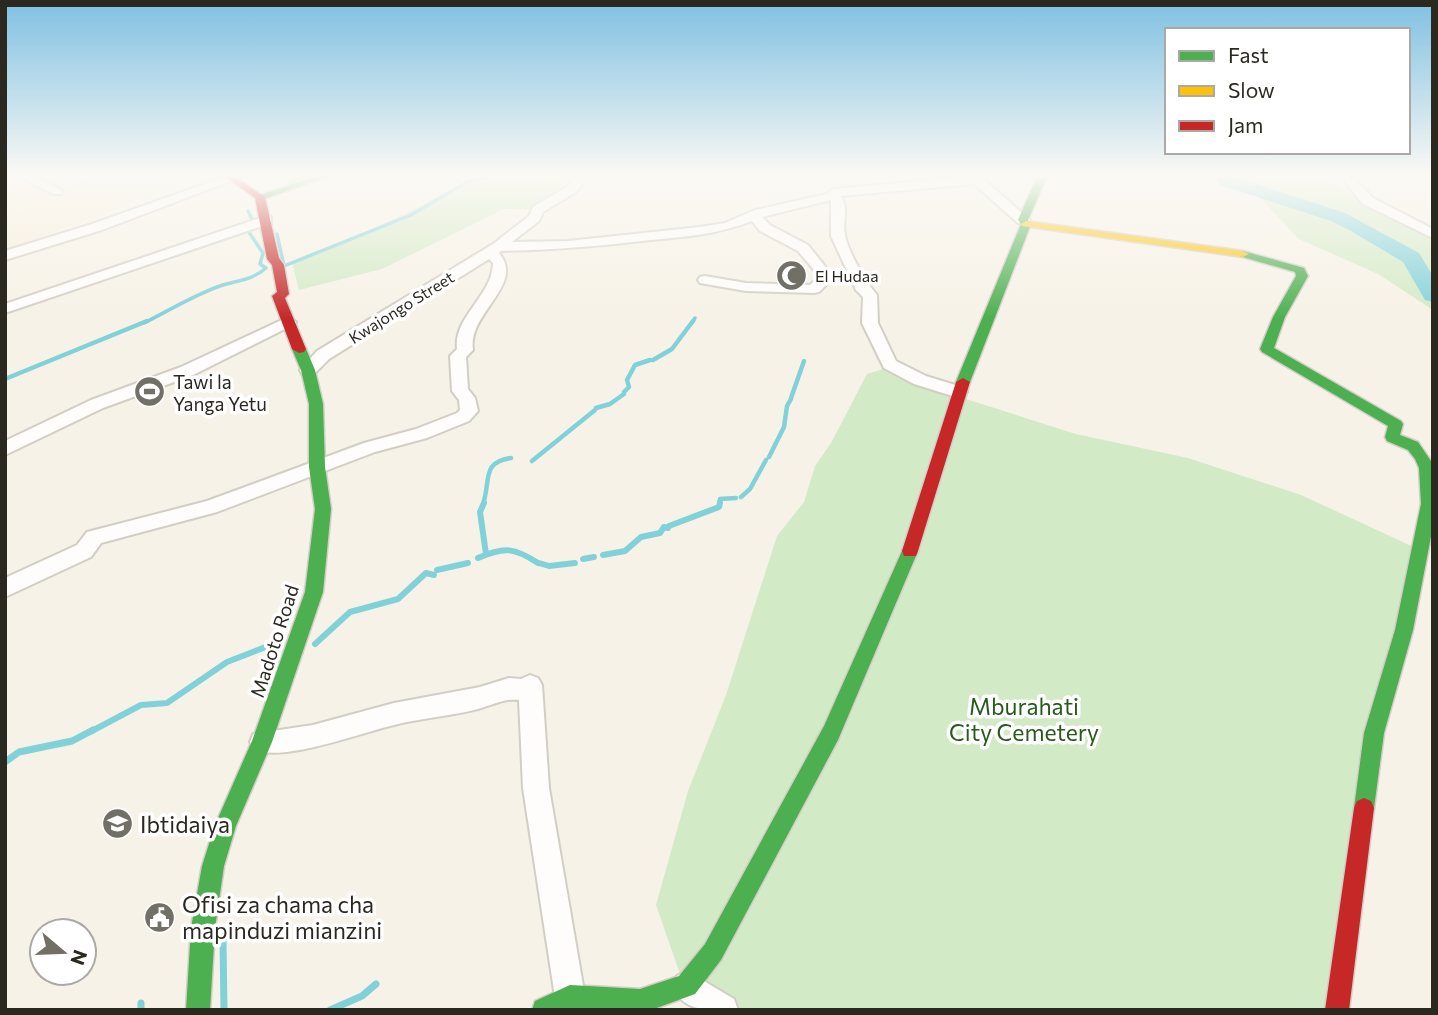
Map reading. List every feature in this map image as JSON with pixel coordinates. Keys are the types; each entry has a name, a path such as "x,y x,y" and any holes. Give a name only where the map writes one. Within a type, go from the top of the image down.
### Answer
{"street":[{"path":"5,256 104,224"},
{"path":"5,309 253,224"},
{"name":"Madoto Road","path":"198,1010 203,928 213,866 226,825 262,742 314,592 323,509 317,467 316,404 308,370 278,296 283,294 267,224"},
{"name":"Kwajongo Street","path":"308,370 323,355 494,249 526,224"},
{"path":"5,588 84,551 94,537 206,509 370,447 421,434 463,417 469,411 467,398 460,391 458,356 465,350 463,336 500,276 500,263 494,249 568,245 700,231 732,224"},
{"path":"762,224 803,248 823,273 849,277"},
{"path":"838,224 838,236 849,277 870,295 870,323 890,364 920,380 959,392"},
{"path":"544,1010 570,997 640,1001 687,986 713,951 831,733 912,547 959,392 1024,224"},
{"path":"1041,224 1254,256 1300,270 1302,276 1279,317 1268,349 1275,356 1349,396 1368,411 1396,424 1392,437 1413,446 1427,468 1429,504 1410,599 1374,733 1337,1010"},
{"path":"1414,224 1433,234"},
{"path":"705,280 746,287 814,289 826,278 849,277"},
{"path":"5,449 97,404 137,387 187,371 288,322"},
{"path":"262,742 313,736 384,716 480,698 509,688 529,691 530,685 536,788 570,997"},
{"path":"687,986 723,1010"}],"shaded area":[{"path":"5,224 75,224 5,250"}],"green space":[{"path":"382,224 473,224 382,269 299,290 292,262"},
{"path":"1285,224 1423,224 1433,229 1433,310 1378,274 1299,239"},
{"name":"Mburahati City Cemetery","path":"883,369 1076,434 1188,458 1301,495 1418,549 1333,1010 714,1010 688,997 656,905 688,791 726,695 777,536 804,502 815,466 831,443 867,374"}],"waterway":[{"path":"277,234 284,266 388,224"},
{"path":"1353,224 1411,258 1433,295"},
{"path":"144,323 201,294 249,278 266,268 260,264 263,253 246,228"},
{"path":"692,323 695,318"},
{"path":"5,379 147,321"},
{"path":"653,360 672,349 693,321"},
{"path":"624,392 629,387 627,380 635,365 650,360"},
{"path":"791,398 804,361"},
{"path":"596,408 610,404 624,394"},
{"path":"769,457 784,427 787,406 791,399"},
{"path":"532,461 595,410"},
{"path":"483,504 491,468 502,460 511,458"},
{"path":"741,497 750,489 766,460"},
{"path":"719,504 720,499 736,498"},
{"path":"484,503 480,512 486,554"},
{"path":"669,526 719,507 720,503"},
{"path":"603,555 625,551 641,537 660,533 664,527 668,528"},
{"path":"478,558 510,550 538,563"},
{"path":"583,559 594,557"},
{"path":"437,570 468,563"},
{"path":"539,563 549,566 575,563"},
{"path":"315,644 350,612 398,599 426,573 434,575"},
{"path":"90,732 141,705 167,703 227,662 268,646"},
{"path":"5,762 19,752 72,741 93,730"},
{"path":"223,942 224,1010"},
{"path":"330,1010 362,996 376,984"},
{"path":"141,1003 141,1010"}],"traffic: fast":[{"path":"963,382 1026,224"},
{"path":"1243,254 1300,270 1302,276 1279,317 1267,349 1396,424 1392,437 1413,446 1427,468 1429,504 1404,630 1374,733 1364,808"},
{"path":"198,1010 203,928 213,866 226,825 262,742 314,592 323,509 317,467 316,404 308,370 299,349"},
{"path":"544,1010 570,997 640,1001 687,986 713,952 831,733 910,551"}],"traffic: slow":[{"path":"1029,224 1243,254"}],"traffic: jam":[{"path":"266,224 273,259 278,265 283,294 278,296 299,349"},
{"path":"910,551 963,382"},
{"path":"1337,1010 1364,808"}],"place":[{"name":"El Hudaa","path":"792,275"},
{"name":"Tawi la Yanga Yetu","path":"150,392"},
{"name":"Ibtidaiya","path":"117,824"},
{"name":"Ofisi za chama cha mapinduzi mianzini","path":"159,917"}]}
